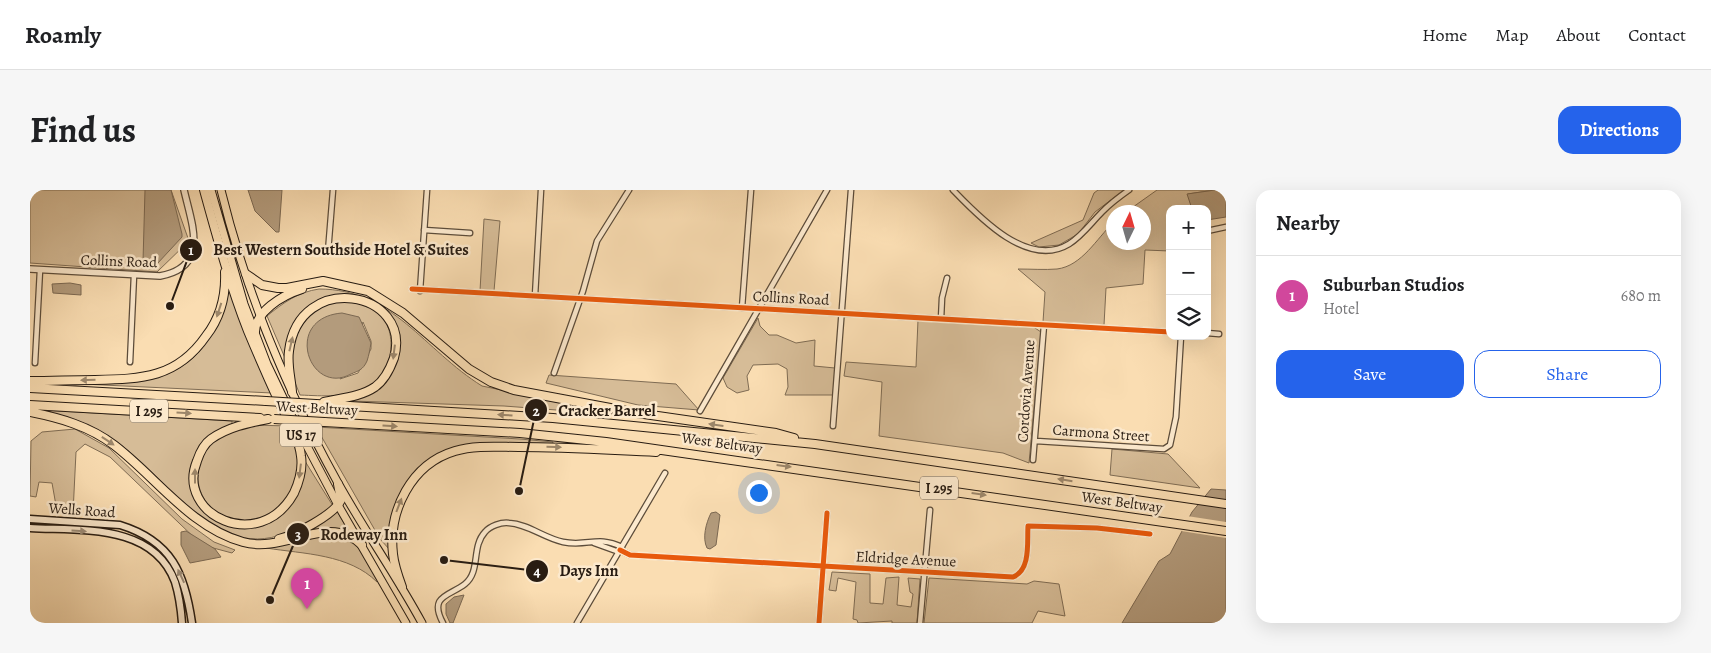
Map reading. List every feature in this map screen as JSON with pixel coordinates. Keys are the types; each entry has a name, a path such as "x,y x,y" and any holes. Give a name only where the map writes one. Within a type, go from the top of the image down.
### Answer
{"highway":[{"path":"204,190 225,262 248,329 295,436 301,456 301,467 293,494 273,516 252,524 238,525 224,521 212,514 199,496 194,482 201,450 209,440 222,432 271,419"},
{"name":"US 17","path":"211,190 244,304 267,364 298,429 338,505 406,623"},
{"name":"US 17","path":"221,190 231,230 246,274 292,392 338,484 402,586 422,623"},
{"path":"30,381 139,378 173,368 194,352 215,323 224,293 225,262"},
{"path":"246,274 262,285 278,288 287,288 317,281 355,287 383,299 469,369 490,382 514,390 637,414 776,433 815,444"},
{"path":"255,335 256,323 261,316 287,295 309,287 331,283"},
{"path":"292,392 289,351 294,333 303,318 315,306 336,297 354,298 372,304 387,319 395,339 395,354 389,370 380,383 362,394 316,404"},
{"name":"West Beltway","path":"30,388 553,418 815,444 1226,504"},
{"name":"West Beltway","path":"30,405 520,433 625,444 1226,531"},
{"path":"30,412 74,423 103,438 207,526 244,543 264,545 283,543 329,531 352,536 362,545"},
{"path":"402,586 393,554 392,537 396,511 404,494 420,472 447,454 466,448 507,447 700,455"},
{"path":"244,543 285,538 333,511 338,505 341,495 338,484"}],"main road":[{"name":"Wells Road","path":"30,519 120,525 135,529 152,539 172,558 182,576 188,592 192,623"},
{"name":"Wells Road","path":"30,528 119,534 141,543 159,556 174,580 182,623"}],"street":[{"name":"Collins Road","path":"30,269 134,275 168,275 178,271 189,260 195,246 195,237 184,190"},
{"path":"328,252 333,190"},
{"path":"420,291 427,190"},
{"path":"535,296 541,190"},
{"path":"554,373 579,298 584,291 597,241 629,190"},
{"path":"742,308 751,190"},
{"path":"700,411 827,190"},
{"path":"833,426 840,313 851,190"},
{"path":"953,190 986,223 1031,249 1046,252 1069,244 1080,236 1102,212 1129,190"},
{"path":"1211,230 1226,227"},
{"path":"424,230 470,233"},
{"path":"35,363 40,270"},
{"path":"130,362 134,275"},
{"path":"941,319 942,298 948,278"},
{"name":"Collins Road","path":"412,289 420,291 579,298 1166,332"},
{"name":"Cordovia Avenue","path":"1033,460 1044,325"},
{"path":"1211,333 1219,334"},
{"name":"Carmona Street","path":"1036,441 1164,449 1170,445 1176,417 1181,340"},
{"path":"577,623 665,473"},
{"path":"920,623 930,510"},
{"path":"819,623 828,513"},
{"name":"Eldridge Avenue","path":"443,623 439,614 440,602 446,594 461,587 470,578 477,545 482,535 489,528 500,524 511,523 554,540 573,544 594,543 620,550 630,555 1012,577 1018,576 1026,562 1028,526 1097,528 1150,534"}],"shaded area":[{"path":"30,190 171,190 189,241 157,272 30,263"},
{"path":"145,190 171,190 182,234 182,237 157,264 143,262"},
{"path":"248,190 282,190 279,232 276,232 255,211"},
{"path":"1098,190 1124,190 1095,212 1078,234 1059,245 1039,247 1031,243 1083,220 1094,193"},
{"path":"1157,190 1215,190 1188,194 1191,205 1166,205 1166,251 1145,250 1151,250 1151,205 1136,205"},
{"path":"1226,190 1226,217 1211,219 1211,205 1191,205 1187,194"},
{"path":"484,219 500,221 494,291 480,291"},
{"path":"1106,231 1106,250 1145,250 1143,284 1106,288 1104,325 1043,322 1045,292 1018,269 1057,269 1066,267 1074,263"},
{"path":"227,278 272,393 82,384 82,382 136,380 153,377 170,372 185,364 198,353 209,337 217,316"},
{"path":"70,283 81,285 81,295 53,293 52,284"},
{"path":"311,290 345,292 368,299 388,310 442,356 482,386 622,415 504,406 352,401 352,398 367,393 395,361 391,324 366,299 348,295 330,297 306,311 285,358 267,316 291,299"},
{"path":"336,299 357,301 375,309 384,319 389,330 391,343 390,356 386,368 378,379 360,391 343,395 300,395 294,380 290,359 295,334 314,310","holes":["363,322 371,341 371,349 358,373 340,379"]},
{"path":"342,313 359,317 371,343 367,361 362,368 351,374 336,378 323,375 314,366 308,354 307,341 312,328 323,318"},
{"path":"758,318 760,326 769,335 777,335 796,343 815,340 814,366 835,368 833,395 785,395 788,387 787,369 778,364 753,365 747,376 749,390 737,393 727,387 723,378"},
{"path":"918,320 1032,326 1041,332 1029,463 1003,453 879,436 882,382 844,376 846,362 916,367"},
{"path":"549,375 676,384 699,410 638,405 546,383"},
{"path":"42,410 232,421 232,424 210,436 193,467 205,510 247,527 287,506 303,458 333,506 320,516 294,530 264,539 238,537 214,526 192,510 129,451 107,436 84,426 42,413"},
{"path":"254,425 288,426 297,451 297,476 290,494 277,509 262,518 245,521 228,518 214,510 203,498 198,481 200,460 208,445 217,437"},
{"path":"316,427 553,442 552,446 450,450 406,487 390,550 380,539"},
{"path":"75,429 109,448 182,519 214,542 235,550 232,553 202,545 110,457 85,444 76,452 73,513 57,511 52,483 39,482 36,497 30,496 31,441 42,432"},
{"path":"1112,449 1168,454 1200,488 1110,475"},
{"path":"1211,489 1226,490 1226,623 1122,623 1159,561 1170,554 1192,512"},
{"path":"337,511 377,582 366,573 340,561 310,554 266,548 267,544 295,535"},
{"path":"716,512 720,515 716,545 710,549 707,548 705,530 711,513"},
{"path":"186,531 215,549 221,557 190,563 181,545 181,532"},
{"path":"832,572 870,574 870,603 883,604 886,578 899,577 897,605 911,607 913,594 910,592 908,578 920,579 917,623 892,623 892,621 858,623 857,620 853,619 856,582 838,578 836,591 829,590"},
{"path":"929,578 1027,584 1034,581 1059,584 1065,616 1038,611 1032,623 924,623"},
{"path":"464,595 453,623 450,623 446,614 446,604 454,597"}],"pier":[{"path":"1187,516 1226,522 1226,538 1181,531"}],"cycle path":[{"path":"412,289 1166,332"},
{"path":"819,623 827,513"},
{"path":"620,550 630,555 1013,577 1019,573 1025,562 1028,547 1028,526 1097,528 1150,534"}],"place":[{"name":"Best Western Southside Hotel & Suites","path":"170,306"},
{"name":"Cracker Barrel","path":"519,491"},
{"name":"Days Inn","path":"444,560"},
{"name":"Rodeway Inn","path":"270,600"},
{"name":"Suburban Studios","path":"307,609"}]}
